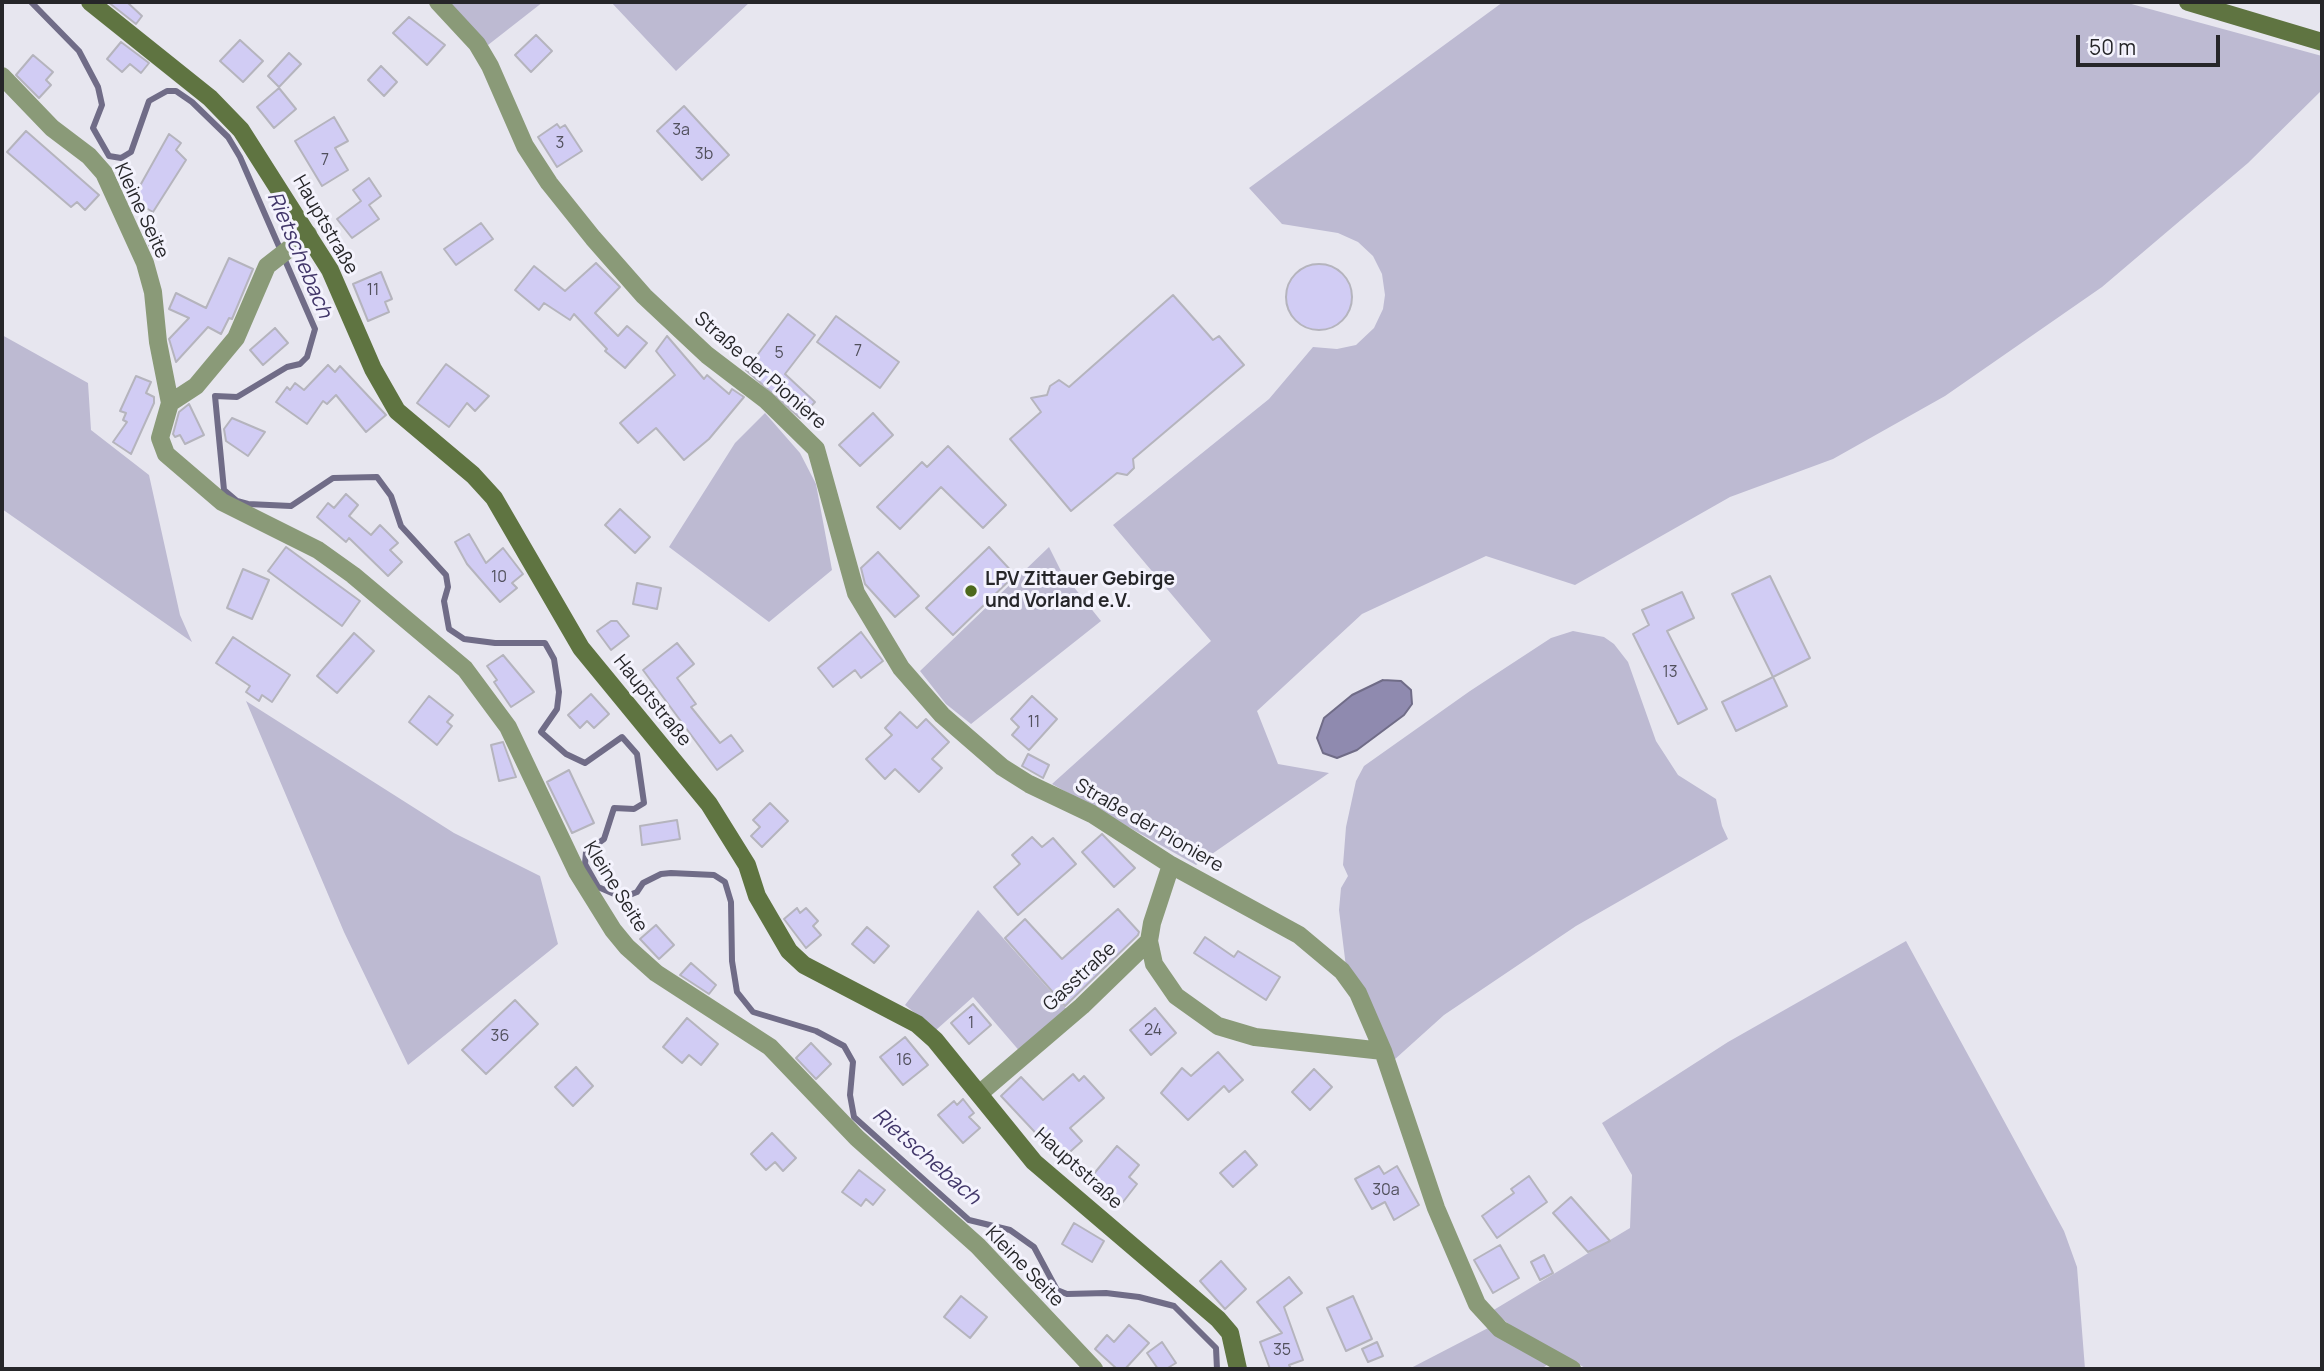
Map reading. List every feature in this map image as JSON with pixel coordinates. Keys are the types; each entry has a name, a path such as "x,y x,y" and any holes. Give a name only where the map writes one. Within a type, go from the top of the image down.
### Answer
{"street":[{"name":"Hauptstraße","path":"90,2 210,98 241,130 302,239 330,270 373,369 397,411 473,475 494,498 581,648 709,804 747,865 757,896 789,951 804,965 917,1024 951,1057 1034,1162 1218,1319 1230,1333 1238,1369"},
{"name":"Straße der Pioniere","path":"438,2 477,44 490,66 525,146 549,183 593,238 644,296 707,355 766,400 816,449 856,593 882,640 922,694 1002,766 1029,784 1092,814 1171,865 1299,935 1342,971 1358,993 1383,1051 1436,1208 1477,1304 1500,1329 1572,1369"},
{"path":"2188,2 2322,41"},
{"name":"Kleine Seite","path":"2,76 51,128 89,156 103,173 145,263 153,292 158,342 170,403 160,438 166,454 188,476 222,502 318,550 354,575 465,669 484,691 508,727 577,872 627,947 656,973 770,1047 857,1138 978,1246 1094,1369"},
{"path":"170,403 196,386 236,338 267,266 302,239"},
{"path":"1171,865 1152,923 1149,941 1154,964 1176,996 1218,1026 1255,1037 1383,1051"},
{"name":"Gasstraße","path":"979,1094 1082,1006 1149,941"}],"shaded area":[{"path":"445,2 543,2 488,45"},
{"path":"611,2 750,2 676,71"},
{"path":"1503,2 2124,2 2322,56 2322,90 2248,163 2102,287 1945,396 1833,459 1730,497 1575,585 1486,556 1362,614 1257,711 1278,764 1329,773 1196,865 1052,784 1211,641 1113,525 1269,399 1313,347 1337,349 1356,345 1374,328 1383,309 1385,295 1382,274 1373,256 1358,242 1338,233 1282,224 1249,188"},
{"path":"2,335 88,383 91,430 149,475 180,615 192,642 2,509"},
{"path":"765,413 800,453 816,484 832,570 769,622 669,547 735,443"},
{"path":"1049,547 1061,571 1101,621 971,724 946,704 920,671"},
{"path":"1573,631 1604,637 1614,644 1628,662 1656,741 1678,775 1716,799 1728,839 1576,926 1444,1015 1394,1060 1346,967 1339,910 1341,888 1348,876 1343,865 1346,827 1356,781 1364,766 1470,691 1551,638"},
{"path":"1383,680 1401,681 1411,690 1412,704 1404,715 1357,750 1337,758 1323,753 1317,738 1324,718 1352,695"},
{"path":"246,701 454,833 540,876 558,944 408,1065 344,932"},
{"path":"978,910 1070,1013 1022,1054 973,997 936,1030 905,1005"},
{"path":"1906,941 2064,1231 2077,1267 2085,1369 1587,1369 1514,1328 1492,1311 1630,1228 1632,1175 1602,1123 1728,1042"},
{"path":"1490,1327 1553,1361 1541,1369 1409,1369"}],"building":[{"path":"108,2 127,2 142,16 136,24"},
{"path":"409,17 445,45 427,65 393,33"},
{"path":"536,35 552,51 531,72 515,55"},
{"path":"240,40 263,61 243,82 220,61"},
{"path":"121,42 149,63 141,73 130,64 122,72 107,59"},
{"path":"289,53 301,64 279,87 268,76"},
{"path":"33,55 53,72 46,80 51,85 39,98 16,75"},
{"path":"381,66 397,82 384,96 368,80"},
{"path":"279,88 296,109 274,128 257,107"},
{"path":"684,106 729,155 702,180 657,131"},
{"path":"334,117 348,141 335,148 348,170 322,186 295,141"},
{"path":"557,124 560,128 565,125 582,151 557,167 538,137"},
{"path":"26,131 99,195 85,210 77,202 71,207 7,152"},
{"path":"169,134 181,143 176,150 186,160 153,212 132,200"},
{"path":"369,178 381,196 369,205 379,219 352,238 337,219 361,201 353,190"},
{"path":"481,223 493,239 456,265 444,249"},
{"path":"156,227 164,244 151,249 143,232"},
{"path":"229,258 253,269 232,319 229,318 221,334 208,327 176,362 169,339 189,318 169,309 176,293 206,308"},
{"path":"596,263 620,287 595,313 618,336 627,326 647,343 625,368 605,351 607,349 574,314 570,320 544,303 539,310 515,290 534,266 565,291"},
{"path":"1319,264 1332,267 1342,274 1349,284 1352,297 1349,310 1342,320 1332,327 1319,330 1306,327 1296,320 1289,310 1286,297 1289,284 1296,274 1306,267"},
{"path":"381,272 392,299 385,302 389,312 368,321 353,284"},
{"path":"1173,295 1213,340 1219,336 1244,365 1133,459 1134,468 1127,475 1117,473 1071,511 1010,439 1041,412 1031,398 1047,395 1050,386 1059,380 1069,387"},
{"path":"788,314 815,335 785,374 815,402 800,418 746,370"},
{"path":"836,316 899,362 880,388 817,342"},
{"path":"275,328 288,343 263,365 250,350"},
{"path":"667,336 704,379 707,375 729,394 732,389 744,397 709,439 684,460 656,428 638,443 620,423 675,375 656,351"},
{"path":"446,364 489,396 475,411 467,403 449,427 417,403"},
{"path":"328,365 335,372 340,366 386,415 366,432 336,395 327,404 323,401 307,424 276,402 287,387 290,390 295,383 304,390"},
{"path":"136,376 151,382 146,393 154,397 154,403 131,454 113,442 127,422 123,420 126,413 120,411"},
{"path":"189,404 204,435 185,444 180,435 175,437 173,434 179,412"},
{"path":"873,413 893,435 860,466 839,445"},
{"path":"232,418 265,432 248,456 226,441 224,429"},
{"path":"948,446 1006,505 983,528 941,487 900,529 877,507 922,462 927,467"},
{"path":"346,494 358,505 349,516 371,535 380,525 398,543 390,550 402,562 388,576 349,538 346,542 317,517 328,503 334,508"},
{"path":"620,509 650,537 635,553 605,525"},
{"path":"469,534 486,563 503,548 523,574 512,583 517,588 500,602 467,564 455,542"},
{"path":"286,547 360,601 342,626 268,571"},
{"name":"LPV Zittauer Gebirge und Vorland e.V.","path":"989,547 1015,575 953,635 926,608"},
{"path":"878,552 919,596 895,617 865,584 861,568"},
{"path":"243,569 269,580 252,619 227,608"},
{"path":"1770,576 1810,658 1773,677 1732,594"},
{"path":"637,583 661,588 657,609 633,604"},
{"path":"1682,592 1694,618 1667,631 1707,709 1678,724 1633,634 1649,625 1642,610"},
{"path":"611,621 617,621 629,636 611,650 597,631"},
{"path":"861,632 883,661 861,678 855,670 833,687 818,668"},
{"path":"354,633 374,651 337,693 317,676"},
{"path":"233,637 290,675 272,702 262,695 259,701 246,692 250,686 216,663"},
{"path":"677,643 694,664 677,678 696,704 691,707 720,743 731,735 743,751 717,770 643,670"},
{"path":"503,655 534,692 511,707 487,666"},
{"path":"1773,677 1787,706 1736,731 1722,702"},
{"path":"591,694 609,714 594,728 587,721 580,728 568,715"},
{"path":"429,696 453,715 447,722 452,726 437,745 409,722"},
{"path":"1032,696 1057,719 1029,750 1012,735 1019,727 1011,719"},
{"path":"900,712 917,728 926,719 949,742 932,759 942,768 919,792 895,769 885,779 866,759 892,735 885,728"},
{"path":"503,742 516,777 499,781 491,745"},
{"path":"1028,754 1049,765 1043,778 1022,766"},
{"path":"569,770 594,823 572,833 547,782"},
{"path":"770,803 788,821 762,847 751,836 760,827 753,820"},
{"path":"677,820 680,839 642,845 640,826"},
{"path":"1102,834 1135,868 1114,887 1082,852"},
{"path":"1032,837 1042,847 1053,838 1076,864 1018,915 994,887 1020,864 1012,855"},
{"path":"797,908 800,913 806,908 818,921 813,926 821,935 806,948 784,919"},
{"path":"1118,909 1139,932 1138,935 1065,1006 1005,938 1025,919 1062,959"},
{"path":"656,925 674,945 659,959 640,939"},
{"path":"867,927 889,946 874,963 852,944"},
{"path":"1205,937 1234,957 1238,951 1280,977 1266,1000 1194,953"},
{"path":"691,963 716,985 709,994 680,975"},
{"path":"515,1000 538,1024 486,1074 462,1050"},
{"path":"973,1004 991,1025 969,1044 951,1023"},
{"path":"1155,1008 1176,1033 1151,1055 1130,1030"},
{"path":"687,1018 718,1044 701,1065 689,1055 682,1063 663,1047"},
{"path":"905,1037 928,1065 903,1085 880,1057"},
{"path":"811,1043 831,1064 816,1079 796,1058"},
{"path":"1218,1052 1243,1080 1229,1092 1224,1086 1188,1120 1161,1093 1182,1068 1191,1076"},
{"path":"576,1067 593,1086 573,1106 555,1087"},
{"path":"1314,1069 1332,1087 1310,1110 1292,1092"},
{"path":"1073,1074 1079,1081 1084,1076 1104,1098 1070,1128 1082,1141 1061,1160 1001,1096 1021,1077 1043,1100"},
{"path":"963,1099 974,1113 969,1117 980,1128 963,1143 938,1115 954,1101 957,1105"},
{"path":"772,1133 796,1158 783,1171 775,1162 766,1170 751,1154"},
{"path":"1117,1146 1139,1165 1129,1177 1137,1184 1123,1202 1092,1176"},
{"path":"1245,1151 1257,1165 1233,1187 1220,1173"},
{"path":"1379,1166 1384,1174 1397,1166 1419,1205 1394,1220 1385,1202 1372,1209 1355,1179"},
{"path":"859,1170 885,1190 873,1205 866,1199 861,1206 842,1192"},
{"path":"1529,1176 1547,1202 1497,1238 1482,1216 1514,1193 1511,1189"},
{"path":"1571,1197 1610,1241 1588,1252 1553,1213"},
{"path":"1074,1223 1104,1241 1092,1262 1062,1244"},
{"path":"1500,1245 1519,1278 1493,1293 1474,1260"},
{"path":"1544,1255 1553,1273 1540,1280 1531,1262"},
{"path":"1221,1261 1246,1289 1225,1309 1200,1281"},
{"path":"1289,1277 1302,1293 1284,1307 1303,1360 1289,1365 1291,1369 1270,1369 1260,1342 1282,1333 1257,1302"},
{"path":"961,1296 987,1317 970,1338 944,1317"},
{"path":"1353,1296 1372,1339 1346,1351 1327,1308"},
{"path":"1129,1325 1149,1343 1125,1369 1117,1369 1095,1349 1107,1335 1114,1342"},
{"path":"1162,1342 1176,1363 1166,1369 1158,1369 1147,1353"},
{"path":"1377,1342 1383,1356 1368,1362 1362,1349"}],"waterway":[{"name":"Rietschebach","path":"31,2 79,51 98,87 102,105 93,128 109,156 121,158 131,152 149,101 167,91 176,91 192,102 228,137 240,157 315,329 307,357 300,364 287,367 237,397 215,396 224,490 237,501 248,504 291,506 333,478 377,477 391,496 401,526 446,575 448,587 444,601 449,629 464,639 495,643 545,643 554,659 559,692 557,709 541,732 566,754 585,763 622,737 637,754 644,803 634,809 614,808 604,839 586,852 585,864 598,887 619,896 627,896 637,892 643,883 661,874 671,873 714,875 725,882 731,902 732,961 737,992 753,1012 816,1031 844,1046 853,1062 850,1095 854,1117 969,1220 1010,1230 1034,1247 1057,1290 1067,1294 1106,1293 1139,1297 1174,1306 1216,1348 1217,1369"}],"place":[{"name":"LPV Zittauer Gebirge und Vorland e.V.","path":"971,591"}]}
